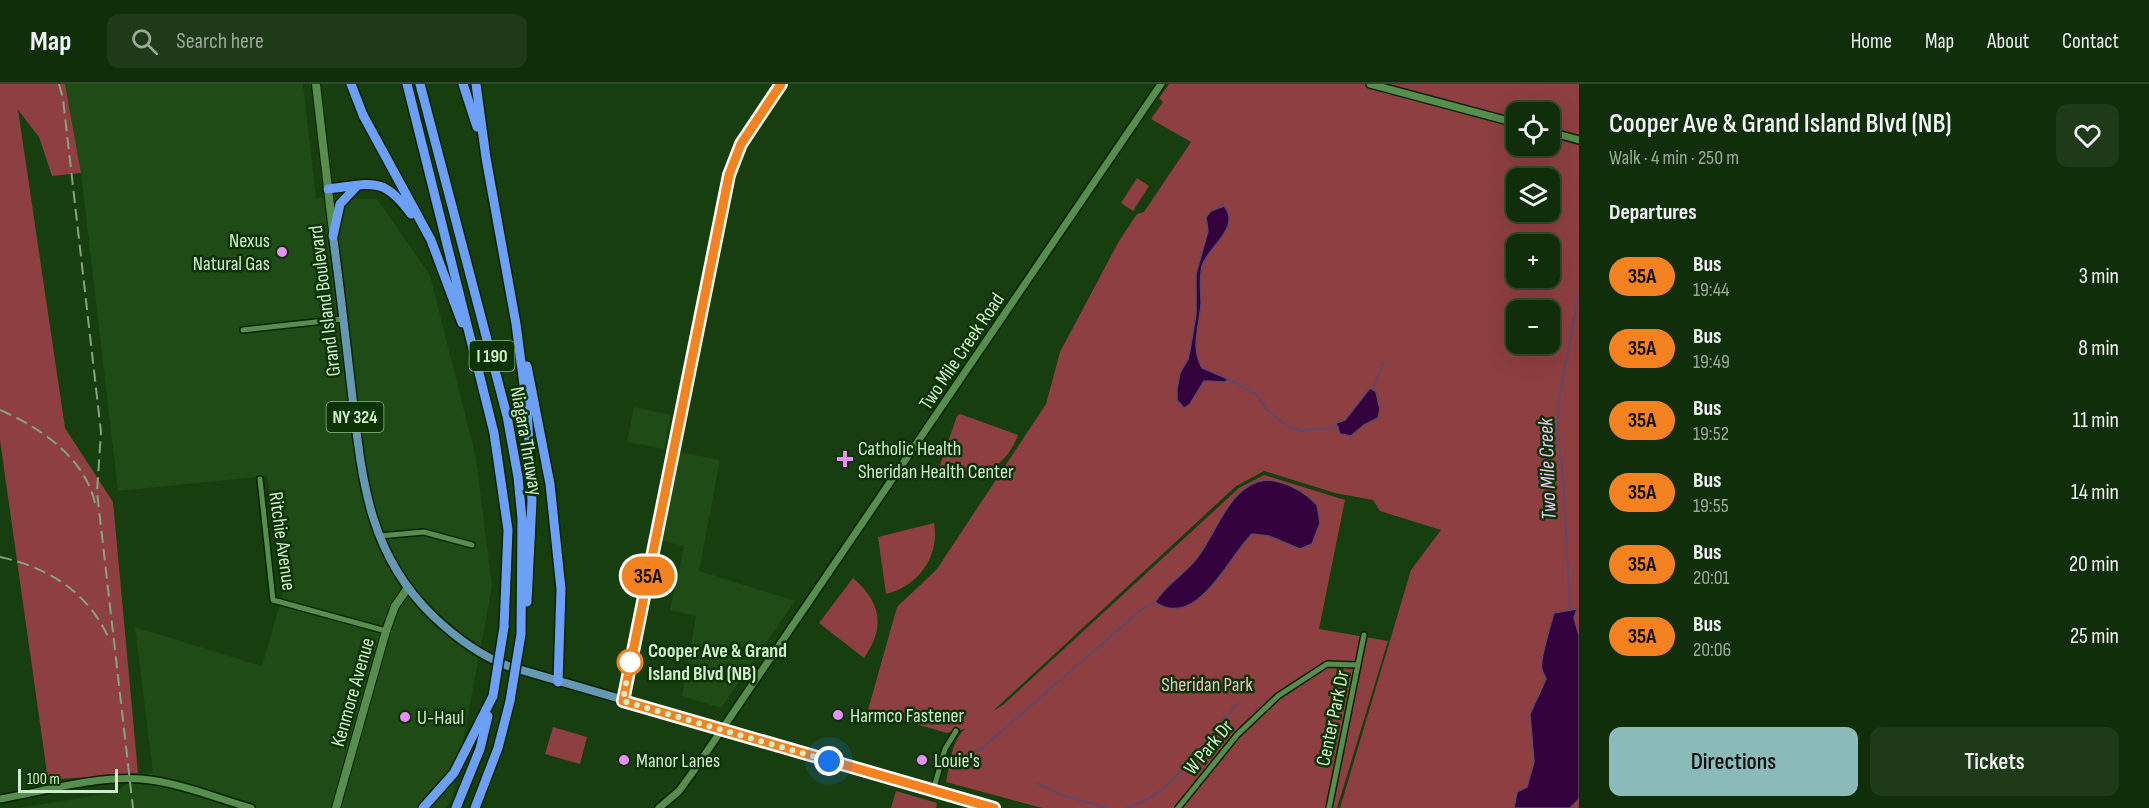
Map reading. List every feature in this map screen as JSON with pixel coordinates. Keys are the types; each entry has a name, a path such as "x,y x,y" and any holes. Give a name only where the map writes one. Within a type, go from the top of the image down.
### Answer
{"highway":[{"path":"351,84 363,115 426,231 444,270 481,381"},
{"name":"Niagara Thruway","path":"407,84 494,433 508,530 509,571 504,627 493,696 480,749 456,808"},
{"name":"Niagara Thruway","path":"420,84 501,393 518,477 522,519 521,634 510,701 498,748 475,808"},
{"path":"463,84 486,158"},
{"path":"476,84 486,158 516,324 527,408 532,501 528,598 521,634"},
{"path":"333,236 340,204 346,195 360,185"},
{"path":"328,189 379,185 391,190 426,231"},
{"path":"516,324 550,484 561,589 558,682"},
{"path":"423,808 454,773 493,696"}],"main road":[{"name":"Grand Island Boulevard","path":"316,84 361,468 379,537 407,589 444,626 482,654 508,666 994,808"},
{"name":"Kenmore Avenue","path":"336,808 386,631 395,606 407,589"}],"street":[{"path":"623,701 729,175 741,144 781,84"},
{"name":"Two Mile Creek Road","path":"659,808 679,791 1161,84"},
{"path":"1370,84 1506,120"},
{"path":"1560,135 1579,140"},
{"path":"243,330 343,319"},
{"name":"Ritchie Avenue","path":"260,479 273,600 386,631"},
{"path":"379,537 424,532 472,546"},
{"name":"Center Park Dr","path":"1329,808 1365,635"},
{"name":"W Park Dr","path":"1178,808 1237,735 1278,696 1328,664 1358,665"},
{"path":"933,791 945,749 956,731"},
{"path":"0,799 107,781 138,779 165,784 251,808"}],"shaded area":[{"path":"65,84 303,84 316,198 377,199 430,275 476,458 492,587 453,795 446,808 19,808 117,792 138,773 153,773 135,627 262,666 283,593 267,476 118,491 81,173"},
{"path":"1224,206 1228,214 1227,229 1202,266 1201,303 1196,344 1198,360 1202,368 1228,379 1225,382 1204,381 1190,404 1184,408 1177,400 1177,389 1180,373 1190,350 1196,314 1196,274 1208,231 1206,217 1211,211"},
{"path":"1370,388 1376,392 1380,409 1378,418 1364,425 1351,436 1340,434 1336,423 1345,420"},
{"path":"634,407 671,415 664,449 627,442"},
{"path":"679,452 720,460 699,571 795,601 721,708 682,696 696,616 670,610 684,546 661,540"},
{"path":"1266,480 1280,482 1294,488 1317,505 1320,523 1312,544 1300,549 1269,536 1252,534 1211,587 1198,599 1185,607 1170,608 1155,602 1197,558 1225,511 1242,490 1253,483"},
{"path":"1577,609 1574,618 1579,635 1579,799 1570,808 1514,808 1517,792 1527,787 1534,762 1530,714 1546,679 1542,670 1542,660 1554,613"}],"green space":[{"path":"0,84 65,84 81,173 52,176 39,137 18,110 65,428 113,502 138,773 48,780 0,440"},
{"name":"Sheridan Park","path":"1169,84 1579,84 1579,808 1340,808 1411,570 1441,530 1380,511 1373,500 1335,493 1264,471 1236,486 993,711 1003,705 1239,488 1264,475 1345,500 1319,629 1388,641 1337,808 1042,808 946,782 954,746 965,729 947,733 868,710 897,607 937,569 1046,404 1060,352 1119,241 1137,214 1144,212 1191,142 1151,119 1163,102 1159,98"},
{"path":"1137,178 1149,186 1133,211 1121,203"},
{"path":"960,414 1018,435 1005,458 986,472 963,477 937,474 957,416"},
{"path":"934,523 934,547 924,568 908,584 886,594 878,537"},
{"path":"853,578 870,597 877,616 875,636 864,658 819,623"},
{"path":"553,727 587,737 580,764 545,754"},
{"path":"896,791 937,803 936,808 891,808"}],"waterway":[{"name":"Two Mile Creek","path":"1570,610 1563,476 1557,431 1560,393 1579,292"},
{"path":"1373,389 1383,363"},
{"path":"1228,379 1257,395 1267,410 1287,426 1301,431 1338,427"},
{"path":"974,751 981,749 1141,610 1155,602"},
{"path":"1126,808 1143,802 1174,779 1239,702"},
{"path":"1036,783 1062,795 1108,808"}],"railway":[{"path":"59,84 63,99 101,432 97,492 133,808"},
{"path":"0,410 31,426 59,446 81,472 95,503"},
{"path":"0,557 35,568 66,585 91,609 110,641"}],"bus line":[{"name":"35A","path":"781,84 733,159 623,701 994,808"}],"place":[{"name":"Nexus Natural Gas","path":"282,252"},
{"name":"Catholic Health Sheridan Health Center","path":"845,459"},
{"name":"Cooper Ave & Grand Island Blvd (NB)","path":"630,662"},
{"name":"Harmco Fastener","path":"838,715"},
{"name":"U-Haul","path":"405,717"},
{"name":"Manor Lanes","path":"624,760"},
{"name":"Louie's","path":"922,760"}],"route":[{"path":"630,662 623,701 829,761"}]}
